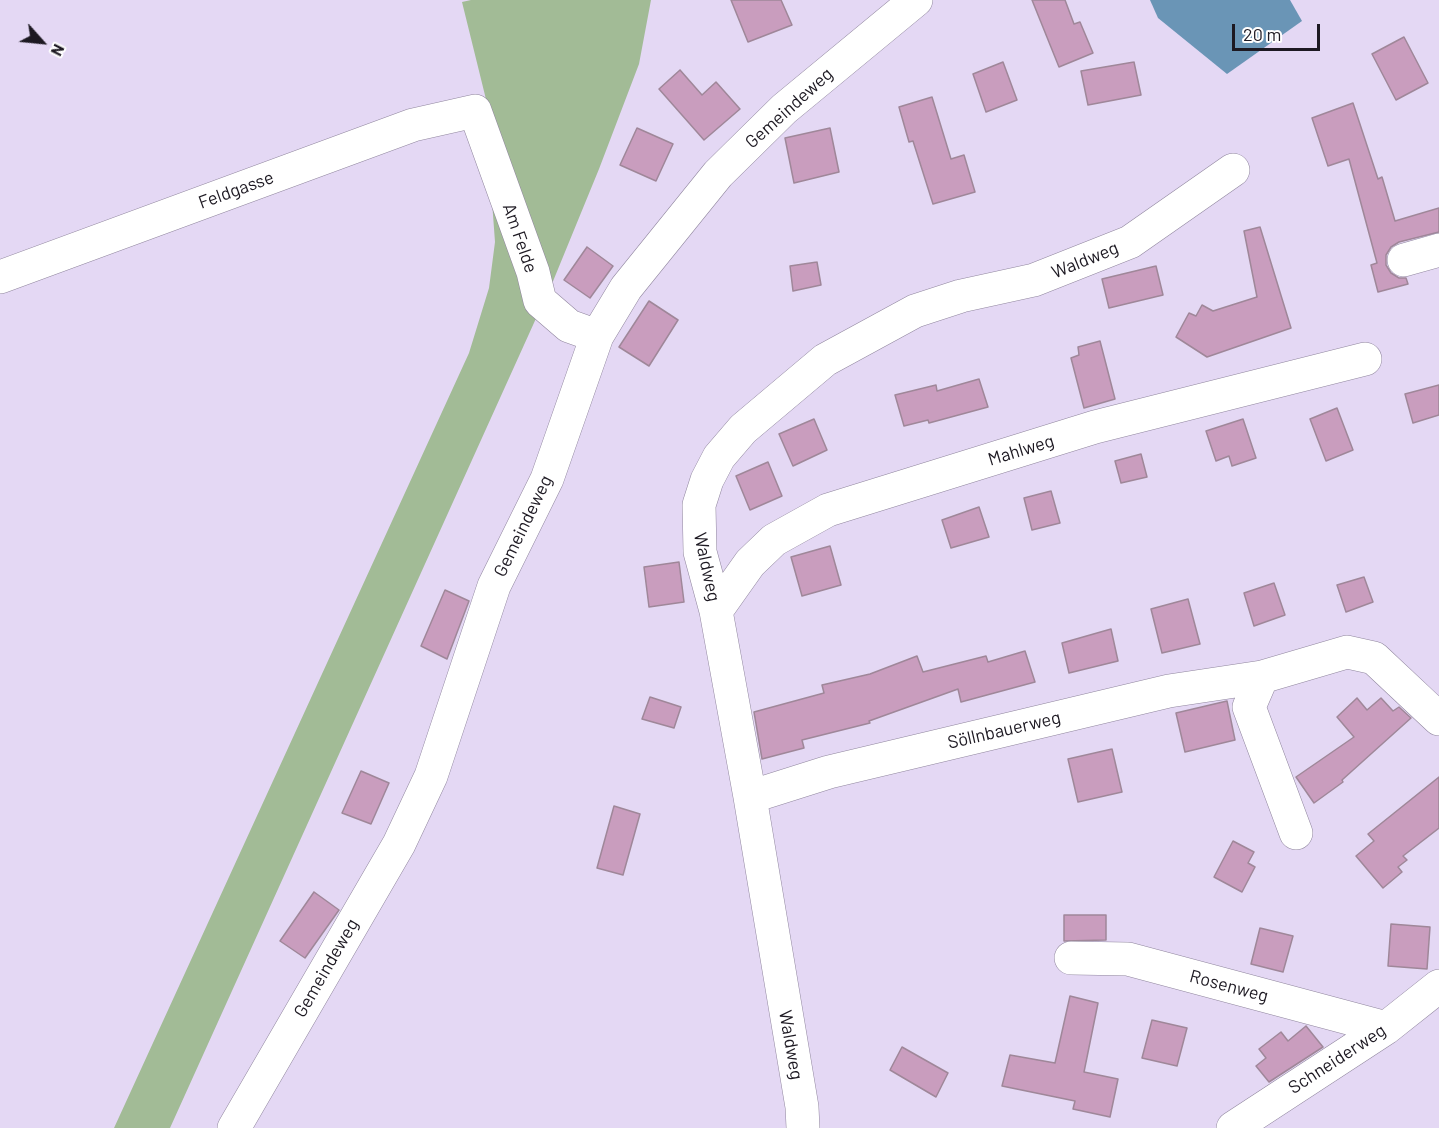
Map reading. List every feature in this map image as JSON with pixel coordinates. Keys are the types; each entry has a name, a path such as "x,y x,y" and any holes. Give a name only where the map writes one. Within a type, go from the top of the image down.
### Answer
{"street":[{"name":"Gemeindeweg","path":"234,1128 399,844 422,795 494,586 547,479 597,336 626,288 718,174 784,110 916,0"},
{"name":"Am Felde","path":"475,111 533,272 540,302 569,326 597,336"},
{"name":"Feldgasse","path":"0,277 413,125 475,111"},
{"name":"Waldweg","path":"803,1128 802,1107 750,796 716,611 700,552 699,505 706,480 718,457 743,429 825,360 915,311 961,296 1034,280 1130,242 1233,170"},
{"path":"1404,260 1439,250"},
{"name":"Mahlweg","path":"716,611 750,563 774,540 828,510 1095,427 1365,359"},
{"name":"Söllnbauerweg","path":"750,796 829,772 1169,691 1262,677 1347,652 1374,658 1439,719"},
{"path":"1262,677 1249,707 1296,833"},
{"name":"Rosenweg","path":"1071,958 1128,959 1386,1028"},
{"name":"Schneiderweg","path":"1233,1128 1386,1028 1439,986"}],"green space":[{"path":"471,0 651,0 639,64 549,291 498,148 462,2"},
{"path":"490,174 538,314 170,1128 114,1128 469,353 489,288 495,242"}],"water":[{"path":"1150,0 1290,0 1302,21 1227,74 1158,18"}],"building":[{"path":"731,0 781,0 792,25 748,42"},
{"path":"1032,0 1065,0 1074,24 1080,22 1093,53 1059,67"},
{"path":"1404,37 1428,83 1396,100 1372,54"},
{"path":"1003,62 1017,100 986,112 973,74"},
{"path":"1134,62 1141,95 1088,105 1081,71"},
{"path":"680,70 702,95 716,82 740,109 704,140 659,89"},
{"path":"932,97 951,159 964,155 975,192 933,204 913,141 909,142 899,107"},
{"path":"1353,103 1378,179 1382,177 1395,221 1439,208 1439,232 1399,242 1391,247 1386,255 1386,265 1391,273 1399,278 1406,278 1408,284 1378,292 1371,265 1377,263 1349,159 1328,166 1312,118"},
{"path":"637,128 673,144 656,181 620,165"},
{"path":"830,128 839,172 794,183 785,138"},
{"path":"1260,227 1291,328 1207,357 1176,337 1189,313 1196,316 1202,305 1213,311 1257,297 1244,231"},
{"path":"587,247 613,266 590,298 564,280"},
{"path":"817,262 821,285 793,291 790,266"},
{"path":"1156,266 1163,295 1109,308 1102,279"},
{"path":"649,301 678,320 649,366 619,347"},
{"path":"1100,341 1115,399 1084,408 1071,358 1079,355 1078,347"},
{"path":"979,379 988,407 929,423 928,420 904,426 895,395 936,385 937,391"},
{"path":"1439,385 1439,415 1413,423 1405,394"},
{"path":"1337,408 1353,450 1326,461 1310,419"},
{"path":"814,419 827,450 793,466 779,434"},
{"path":"1243,419 1256,458 1232,466 1229,456 1216,461 1206,431"},
{"path":"1141,454 1147,477 1121,483 1115,461"},
{"path":"768,462 782,496 750,510 736,476"},
{"path":"1051,491 1060,523 1032,530 1024,498"},
{"path":"979,507 989,537 951,548 942,520"},
{"path":"830,546 841,585 802,596 791,557"},
{"path":"679,562 684,602 649,607 644,567"},
{"path":"1364,577 1373,602 1346,612 1337,585"},
{"path":"1274,583 1285,615 1254,626 1244,593"},
{"path":"445,590 469,601 447,659 421,646"},
{"path":"1188,599 1200,644 1162,653 1151,609"},
{"path":"1111,629 1118,661 1069,673 1062,643"},
{"path":"1025,651 1035,682 961,702 958,689 869,721 870,723 802,740 804,748 762,759 754,712 824,693 822,685 870,674 917,656 923,672 986,656 988,662"},
{"path":"650,697 681,707 674,728 642,719"},
{"path":"1357,698 1367,710 1381,698 1393,711 1399,707 1411,718 1342,780 1343,782 1314,803 1296,777 1354,737 1337,717"},
{"path":"1227,701 1235,740 1185,752 1176,713"},
{"path":"1112,749 1122,792 1078,802 1068,759"},
{"path":"361,771 389,783 371,824 342,813"},
{"path":"1439,777 1439,828 1403,856 1407,860 1398,867 1402,872 1383,888 1356,856 1374,841 1368,834"},
{"path":"614,806 640,814 623,875 597,868"},
{"path":"1233,841 1254,852 1248,863 1255,867 1242,892 1214,877"},
{"path":"314,892 339,910 305,958 280,941"},
{"path":"1064,915 1106,915 1106,940 1064,941"},
{"path":"1391,924 1430,927 1427,969 1388,966"},
{"path":"1260,928 1293,936 1283,972 1251,964"},
{"path":"1070,996 1098,1003 1084,1072 1118,1079 1110,1117 1073,1109 1075,1101 1002,1086 1010,1055 1055,1063"},
{"path":"1152,1020 1187,1028 1177,1066 1142,1058"},
{"path":"1306,1026 1323,1047 1269,1082 1256,1066 1266,1058 1259,1049 1281,1032 1288,1041"},
{"path":"902,1047 948,1073 936,1097 890,1070"}]}
